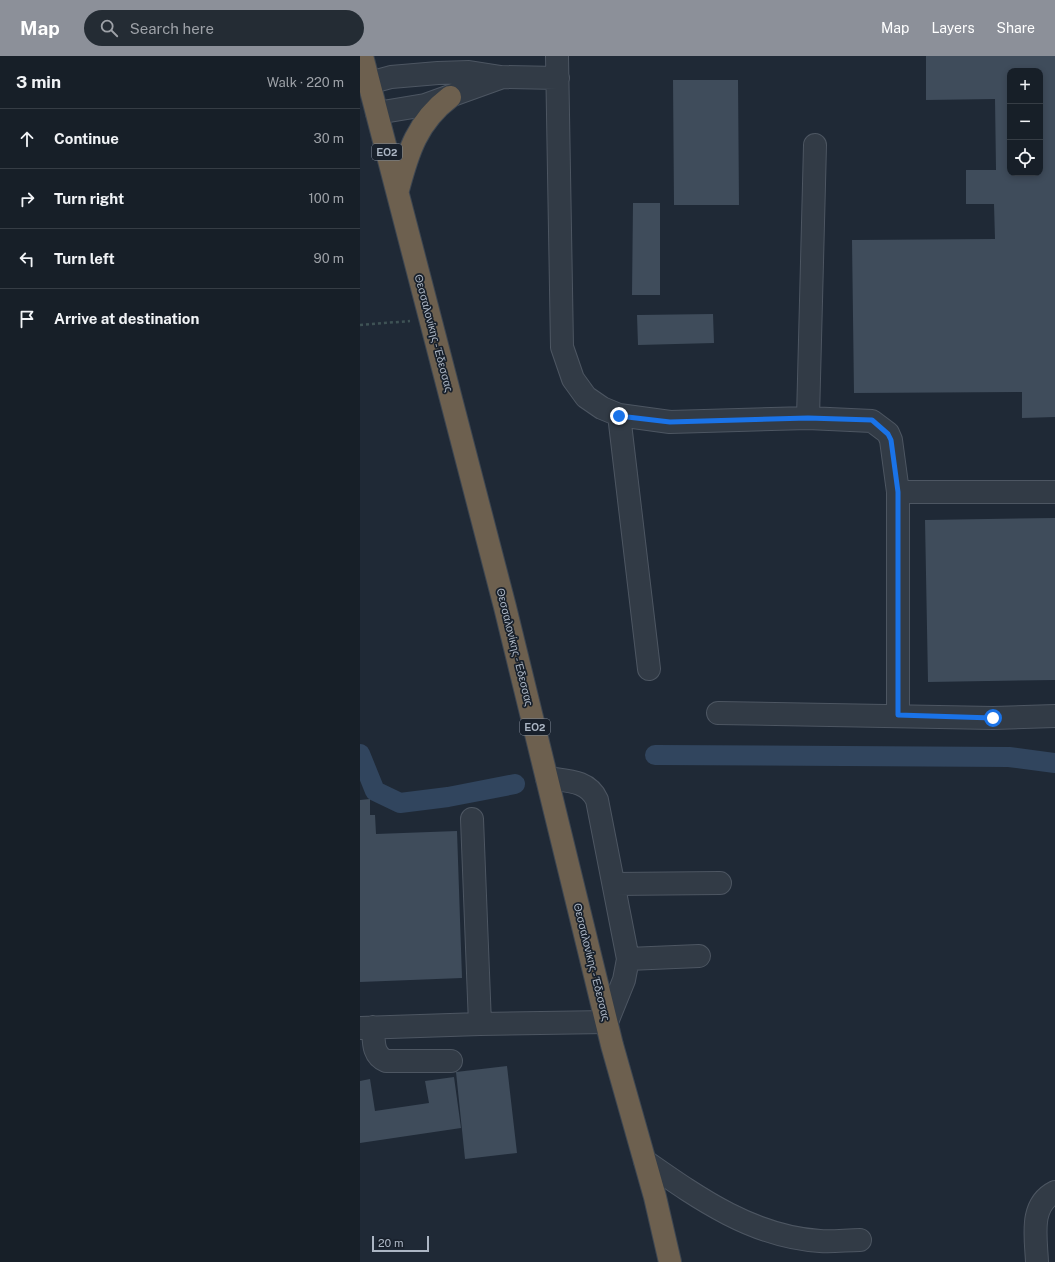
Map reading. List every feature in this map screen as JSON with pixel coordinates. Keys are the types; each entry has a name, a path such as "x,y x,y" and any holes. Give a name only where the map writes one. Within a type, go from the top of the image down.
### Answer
{"highway":[{"name":"Θεσσαλονίκης - Έδεσσας","path":"362,56 506,607 607,1022 645,1162 670,1262"},
{"path":"397,192 406,160 415,138 424,122 435,108 450,97"}],"street":[{"path":"557,56 562,347 573,379 586,397 602,408 619,416 670,422 808,418 872,420 888,434 891,440 898,492 898,715"},
{"path":"369,83 391,77 413,74 469,72 501,77 558,78"},
{"path":"377,113 418,106 450,97 501,77"},
{"path":"808,418 815,145"},
{"path":"619,416 649,669"},
{"path":"898,492 1055,492"},
{"path":"718,713 898,715 993,718 1055,716"},
{"path":"451,1061 386,1061 379,1058 367,1028 607,1022 624,980 628,959 597,800 594,793 582,784 547,778"},
{"path":"472,819 480,1024"},
{"path":"614,884 720,883"},
{"path":"628,959 698,956"},
{"path":"645,1162 691,1193 753,1227 820,1241 860,1240"},
{"path":"1037,1262 1036,1216 1046,1196 1055,1192"}],"path":[{"path":"360,325 430,320"}],"building":[{"path":"926,56 1055,56 1055,417 1022,418 1022,392 854,393 852,240 995,239 994,204 966,204 966,170 996,170 995,99 926,100"},
{"path":"673,80 738,80 739,205 674,205"},
{"path":"633,203 660,203 660,295 632,295"},
{"path":"713,314 714,343 638,345 637,315"},
{"path":"1055,518 1055,680 928,682 925,520"},
{"path":"370,799 370,815 375,815 376,834 457,831 462,978 360,982 360,800"},
{"path":"507,1066 517,1153 465,1159 456,1072"},
{"path":"454,1077 461,1128 360,1143 360,1081 370,1079 375,1111 429,1103 425,1081"}],"waterway":[{"path":"360,754 375,791 400,803 448,797 515,784"},
{"path":"655,755 1009,757 1055,763"}],"route":[{"path":"619,416 670,422 808,418 872,420 888,434 891,440 898,492 898,715 993,718"}]}
